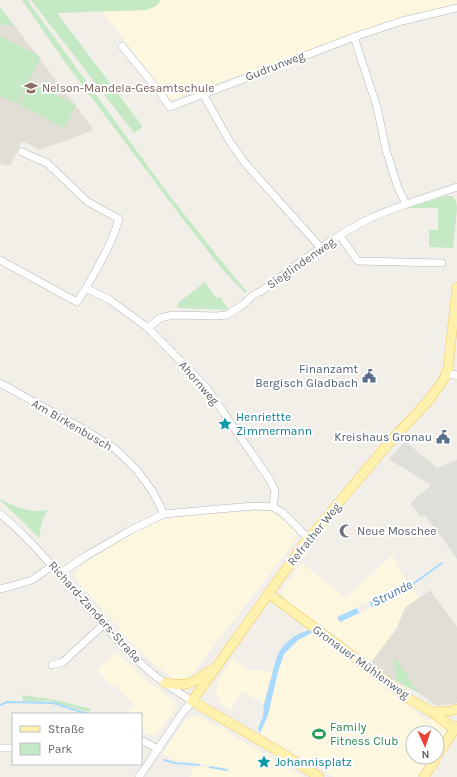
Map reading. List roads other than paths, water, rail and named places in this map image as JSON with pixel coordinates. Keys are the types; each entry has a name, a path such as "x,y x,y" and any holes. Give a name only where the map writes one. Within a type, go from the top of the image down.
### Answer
{"main road":[{"name":"Refrather Weg","path":"192,701 308,538 388,444 440,386 446,375 449,361 457,287"},
{"name":"Gronauer Mühlenweg","path":"268,593 411,700 456,728"},
{"path":"165,684 187,684 198,679 206,672 214,670"},
{"name":"Richard-Zanders-Straße","path":"192,701 319,777"},
{"path":"432,712 457,709"},
{"path":"445,745 456,728"},
{"path":"424,777 432,765"}],"street":[{"name":"Gudrunweg","path":"122,46 170,107 354,37 402,21 457,8"},
{"path":"354,37 377,107 386,150 398,188 406,204"},
{"path":"203,94 230,142 245,163 321,248"},
{"path":"0,260 77,302 112,238 119,219 88,202 47,164 22,152"},
{"name":"Sieglindenweg","path":"148,328 160,318 173,315 227,315 321,248 356,226 406,204 457,188"},
{"path":"340,236 358,262 442,263"},
{"name":"Ahornweg","path":"86,288 110,300 148,328 206,387 270,480 275,490 273,507"},
{"path":"446,375 454,374 457,376"},
{"name":"Am Birkenbusch","path":"0,383 85,430 114,448 136,469 153,492 164,514"},
{"path":"59,574 86,556 131,530 164,514 254,506 273,507 283,513 308,538"},
{"name":"Richard-Zanders-Straße","path":"0,514 37,549 104,624 118,642 165,684 192,701"},
{"path":"0,588 32,580 52,566"},
{"path":"52,665 63,662 104,624"},
{"path":"139,777 192,701"},
{"path":"142,741 158,749"},
{"path":"0,748 12,748"}],"water":[{"path":"409,584 412,588 340,622 337,617"},
{"path":"310,630 312,633 298,640 284,654 278,672 268,715 260,733 258,729 263,716 264,704 277,656 290,639"}],"waterway":[{"name":"Strunde","path":"409,587 442,563"},
{"path":"0,705 7,702 53,703 85,713"},
{"path":"164,760 175,763 199,765"},
{"path":"210,767 227,770"}],"place":[{"name":"Nelson-Mandela-Gesamtschule","path":"31,88"},
{"name":"Finanzamt Bergisch Gladbach","path":"369,376"},
{"name":"Henriettte Zimmermann","path":"225,424"},
{"name":"Kreishaus Gronau","path":"443,437"},
{"name":"Neue Moschee","path":"346,531"},
{"name":"Family Fitness Club","path":"319,734"},
{"name":"Johannisplatz","path":"264,762"}]}
